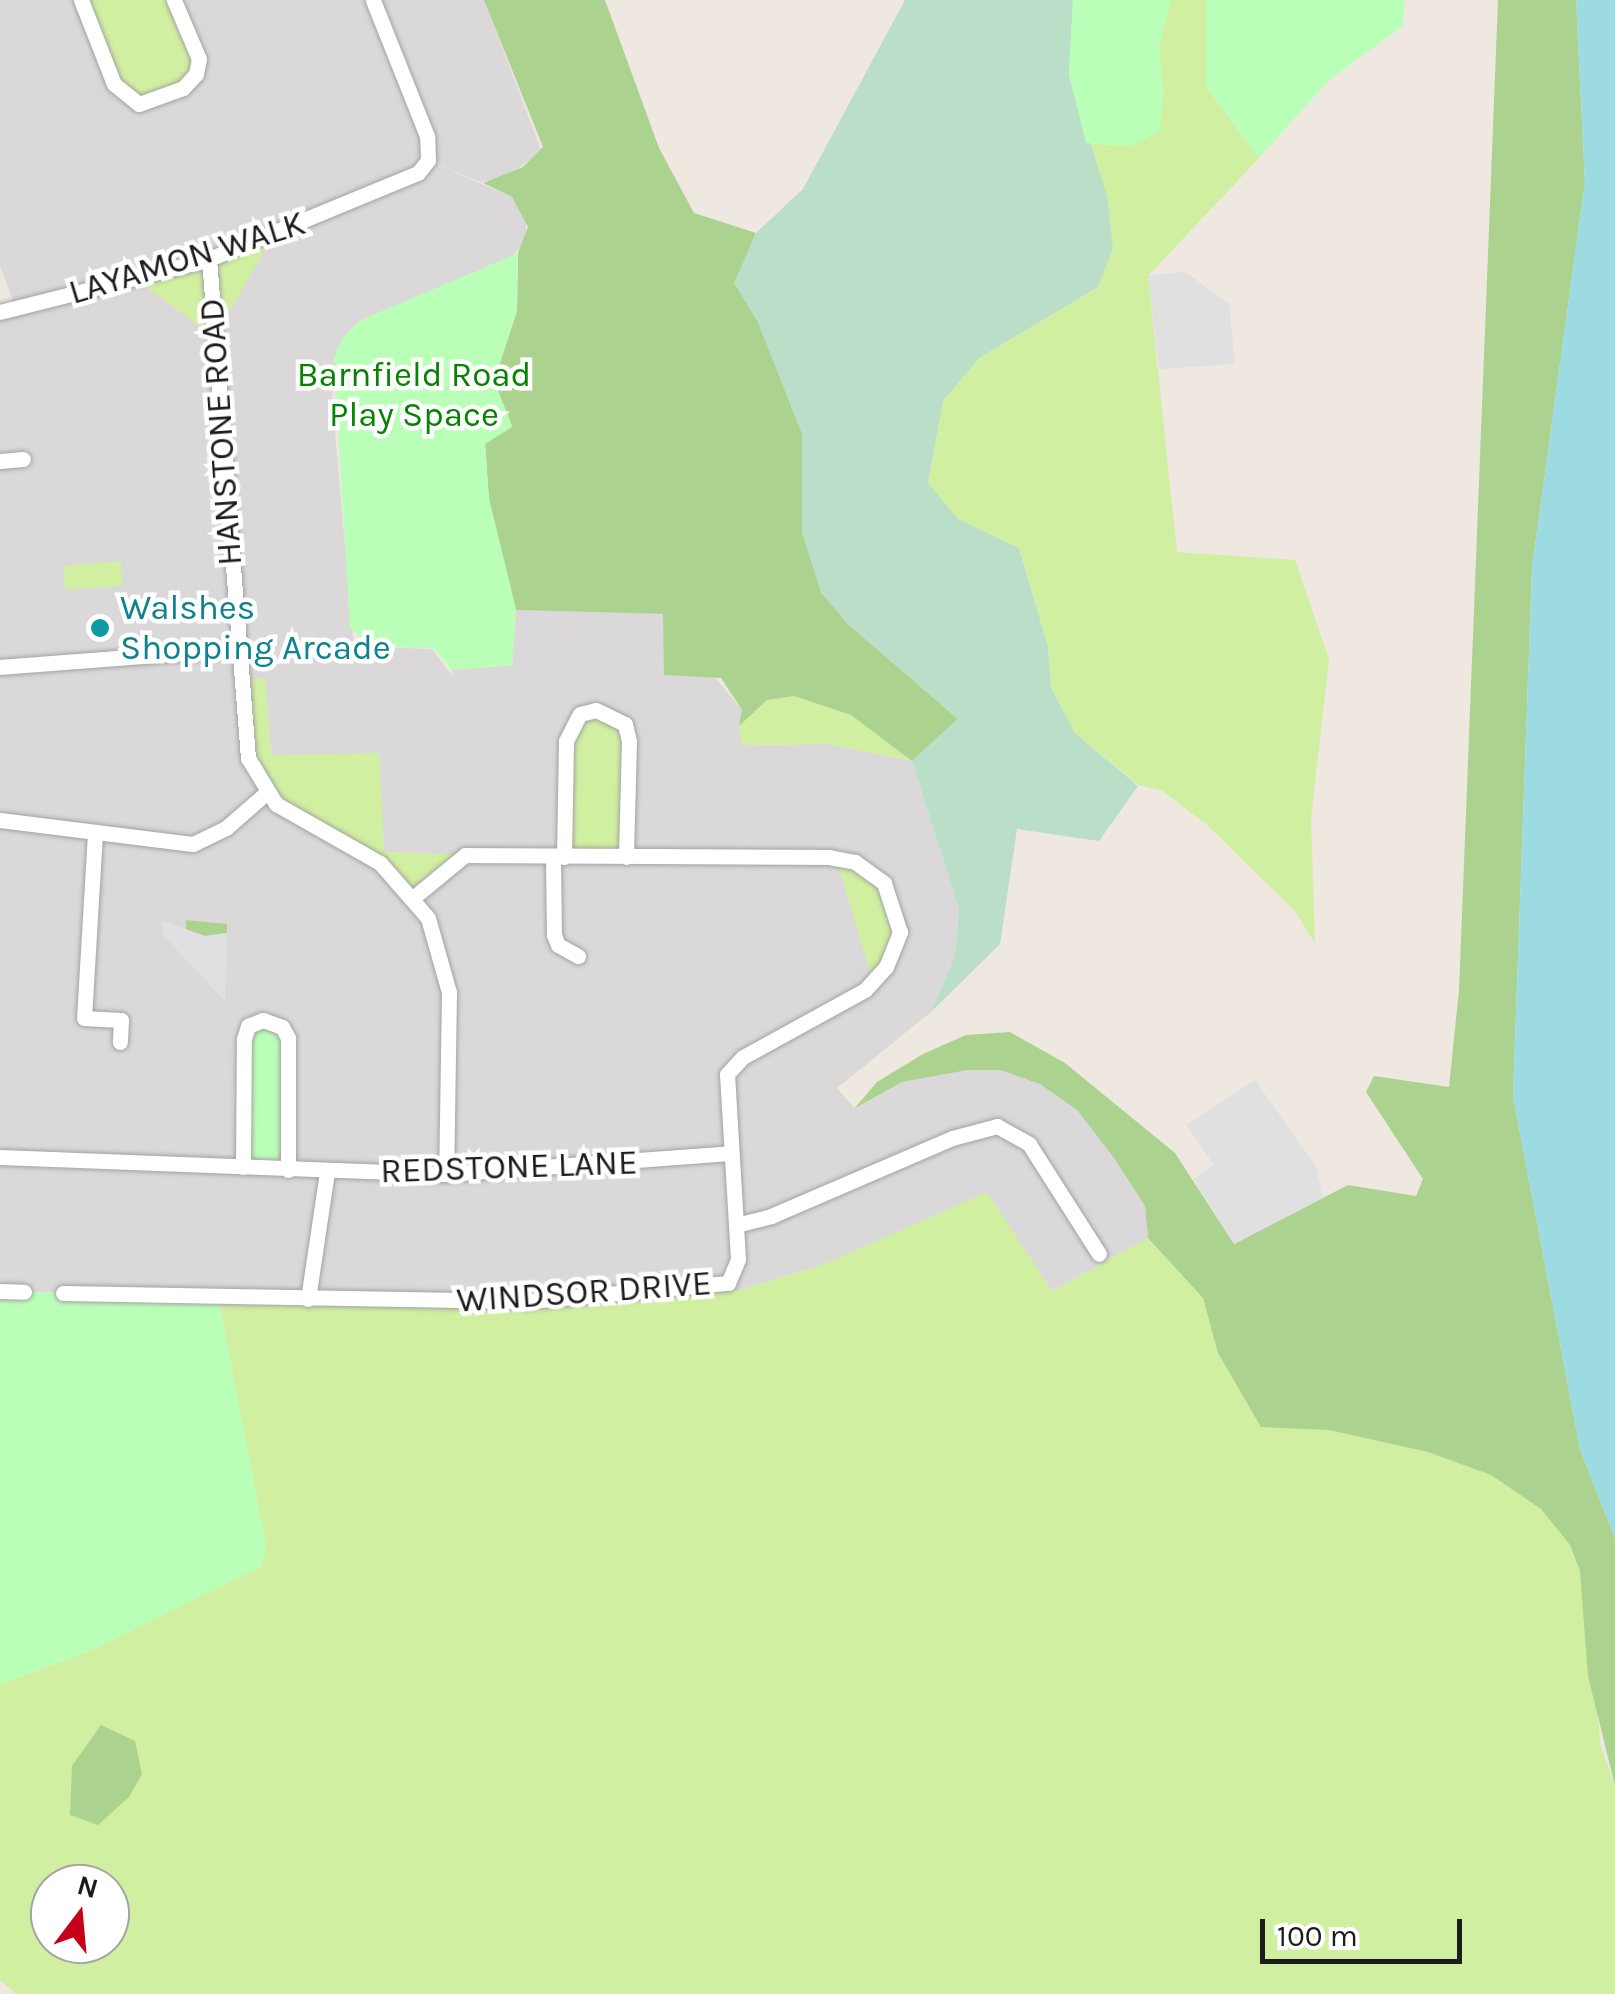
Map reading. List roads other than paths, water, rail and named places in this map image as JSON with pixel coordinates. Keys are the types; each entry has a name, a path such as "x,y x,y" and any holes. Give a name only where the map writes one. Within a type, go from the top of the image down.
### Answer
{"street":[{"path":"81,0 114,84 140,104 184,88 196,74 199,60 174,0"},
{"name":"LAYAMON WALK","path":"0,312 209,259 406,181 425,165 427,136 373,0"},
{"name":"HANSTONE ROAD","path":"209,259 236,649 248,758 266,793 302,823 380,863 414,898 438,940 449,992 446,1174"},
{"path":"0,461 23,460"},
{"path":"0,666 236,649"},
{"path":"414,898 465,856 558,858 626,857 629,741 625,724 596,710 580,714 566,740 558,858 554,935 578,956"},
{"path":"0,820 193,844 226,828 266,793"},
{"path":"95,833 84,1018 121,1020 120,1042"},
{"name":"WINDSOR DRIVE","path":"64,1292 529,1301 716,1286 735,1274 730,1068 873,982 896,950 900,932 894,897 871,871 836,858 626,857"},
{"path":"244,1168 244,1039 248,1026 263,1020 282,1026 288,1038 288,1170"},
{"path":"736,1225 952,1138 998,1126 1029,1144 1099,1254"},
{"name":"REDSTONE LANE","path":"0,1157 446,1174 730,1153"},
{"path":"308,1299 327,1172"},
{"path":"0,1292 24,1292"}],"water":[{"path":"1576,0 1615,0 1615,1538 1580,1449 1513,1096 1532,568 1585,182"}],"place":[{"name":"Walshes Shopping Arcade","path":"100,628"}],"park label":[{"name":"Barnfield Road Play Space","path":"414,395"}]}
